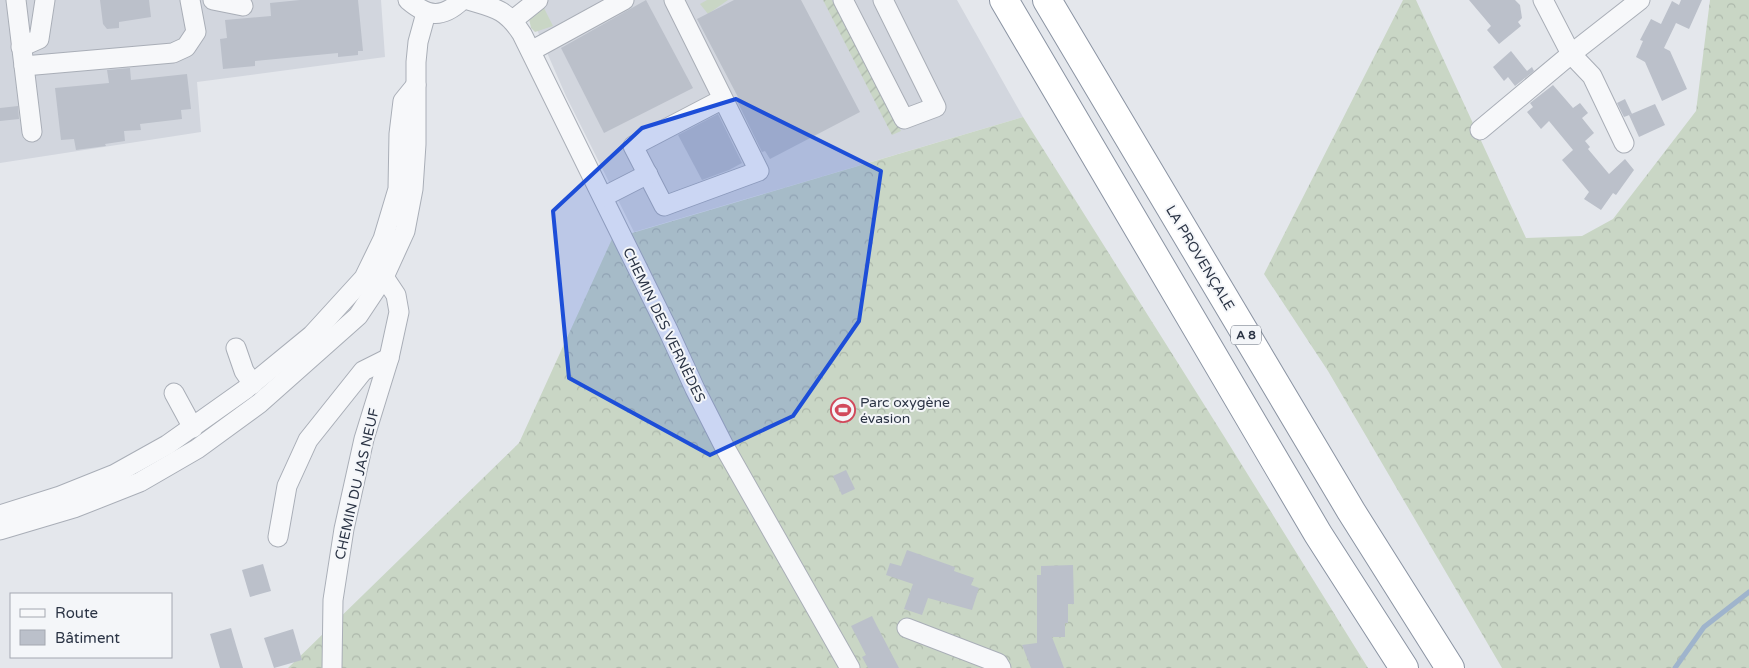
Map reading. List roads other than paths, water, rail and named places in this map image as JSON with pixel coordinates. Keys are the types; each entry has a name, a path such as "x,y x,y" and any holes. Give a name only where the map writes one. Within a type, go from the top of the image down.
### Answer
{"highway":[{"path":"1004,0 1318,534 1404,668"},
{"name":"LA PROVENÇALE","path":"1047,0 1346,502 1450,668"}],"street":[{"path":"16,0 32,132"},
{"path":"22,47 39,39 45,0"},
{"path":"24,66 173,53 186,47 196,32 190,0"},
{"path":"213,0 243,6"},
{"path":"408,0 426,13 439,14 453,8 462,0"},
{"path":"468,0 503,12 513,20 538,0"},
{"path":"530,50 624,0"},
{"path":"674,0 759,171 664,206 633,146 723,99"},
{"path":"843,0 904,119 936,107 883,0"},
{"path":"1543,0 1571,54 1592,76 1624,143"},
{"path":"1480,130 1571,54 1640,0"},
{"path":"0,530 74,508 140,482 198,449 260,403 358,316 384,277 405,231 413,189 418,42 426,13"},
{"name":"CHEMIN DES VERNÈDES","path":"513,20 530,50 603,197 703,405 850,668"},
{"path":"0,514 60,496 115,474 167,445 253,384 312,335 364,278 383,239 398,189 399,134 403,101 416,85"},
{"path":"603,197 648,174"},
{"name":"CHEMIN DU JAS NEUF","path":"332,668 333,600 344,529 364,439 389,358 400,312 396,295 384,277"},
{"path":"236,348 244,371 253,384"},
{"path":"278,537 287,486 308,440 364,371 389,358"},
{"path":"174,393 193,428"},
{"path":"907,628 998,663 1000,668"}],"waterway":[{"path":"1675,668 1704,627 1749,592"}],"place":[{"name":"Parc oxygène évasion","path":"843,410"}]}
